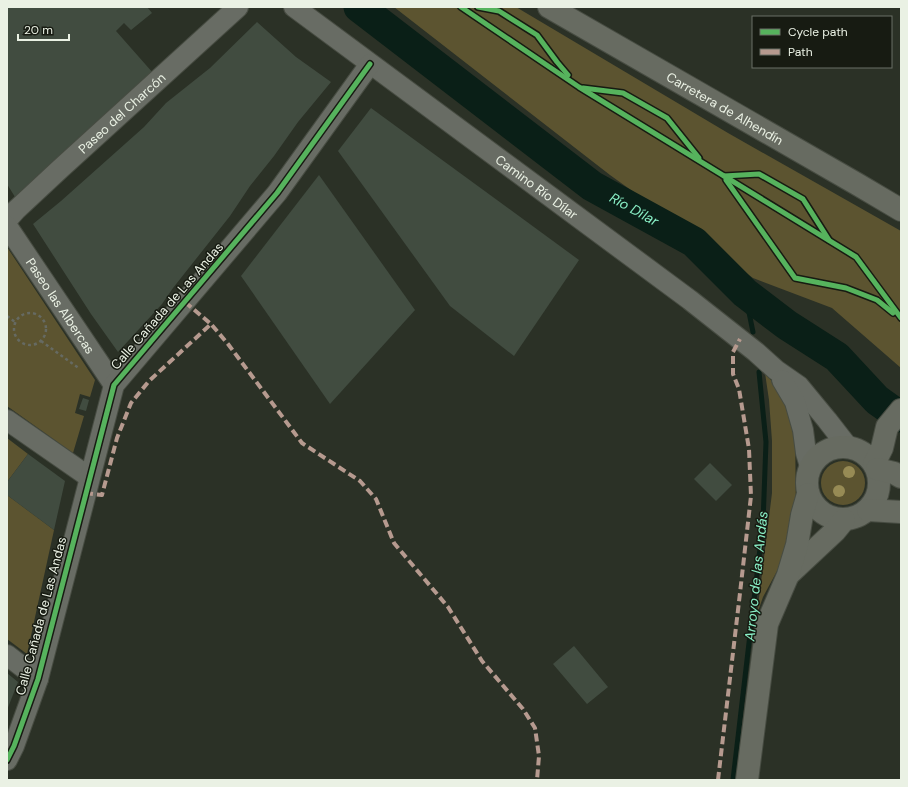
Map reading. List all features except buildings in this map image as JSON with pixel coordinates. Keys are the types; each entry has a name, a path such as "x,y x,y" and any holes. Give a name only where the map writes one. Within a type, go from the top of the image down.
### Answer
{"street":[{"name":"Paseo del Charcón","path":"7,220 16,210 238,7"},
{"name":"Camino Río Dílar","path":"294,7 690,300 751,348 776,370 799,386 851,447"},
{"name":"Carretera de Alhendín","path":"550,7 901,210"},
{"name":"Calle Cañada de Las Andas","path":"7,760 14,746 38,679 114,384 277,193 370,64"},
{"name":"Paseo las Albercas","path":"7,226 114,384"},
{"name":"Camino Río Dílar","path":"776,370 795,402 803,430 806,453 810,466"},
{"path":"875,466 882,448 887,427 901,410"},
{"path":"7,420 89,478"},
{"path":"851,447 876,430 887,427"},
{"path":"836,447 851,447 869,457 875,466 880,480 879,491 875,501 868,510 861,515 844,520 832,518 822,513 813,504 808,494 806,484 807,475 810,466 817,457 826,451 836,447"},
{"path":"875,466 901,477"},
{"path":"747,780 767,624 788,575 797,545 802,515 808,494"},
{"path":"868,510 901,512"},
{"path":"788,575 835,531 844,520"},
{"path":"7,655 38,679"}],"path":[{"path":"27,313 33,313 43,319 46,330 41,341 32,345 26,345 19,342 13,332 15,322 22,315 27,313"},
{"path":"7,316 15,322"}],"shaded area":[{"path":"394,7 516,7 728,133 901,231 901,368 832,308 753,278 610,175"},
{"path":"7,247 95,380 90,397 80,394 75,413 84,416 73,453 7,406"},
{"path":"765,373 780,391 795,426 796,514 783,560 763,597 757,614 772,493 772,441 769,400"},
{"path":"7,438 28,454 7,482"},
{"path":"839,461 847,461 859,467 865,479 865,487 859,499 847,505 839,505 827,499 821,487 821,479 827,467"},
{"path":"7,495 54,530 27,654 7,639"}],"waterway":[{"name":"Río Dílar","path":"359,7 592,186 694,242 745,293 787,325 837,357 877,400 901,417"},
{"name":"Arroyo de las Andás","path":"745,293 753,332"},
{"name":"Arroyo de las Andás","path":"733,780 763,523 766,442 759,372"}],"marked path":[{"path":"185,302 211,324"},
{"path":"85,493 102,495 117,438 131,403 149,381 211,324 228,344 302,443 360,481 376,499 394,543 448,607 482,661 523,709 535,728 539,756 537,780"},
{"path":"718,780 751,496 749,449 739,389 733,374 733,352 740,339"}],"cycle path":[{"path":"461,7 579,87 856,257 901,318"},
{"path":"478,7 499,11 537,35 568,75"},
{"path":"7,760 14,746 38,679 114,385 277,193 370,64"},
{"path":"583,88 623,93 667,118 699,158"},
{"path":"724,176 759,174 803,199 829,240"},
{"path":"726,180 795,278 846,288 877,300 893,313"}]}
